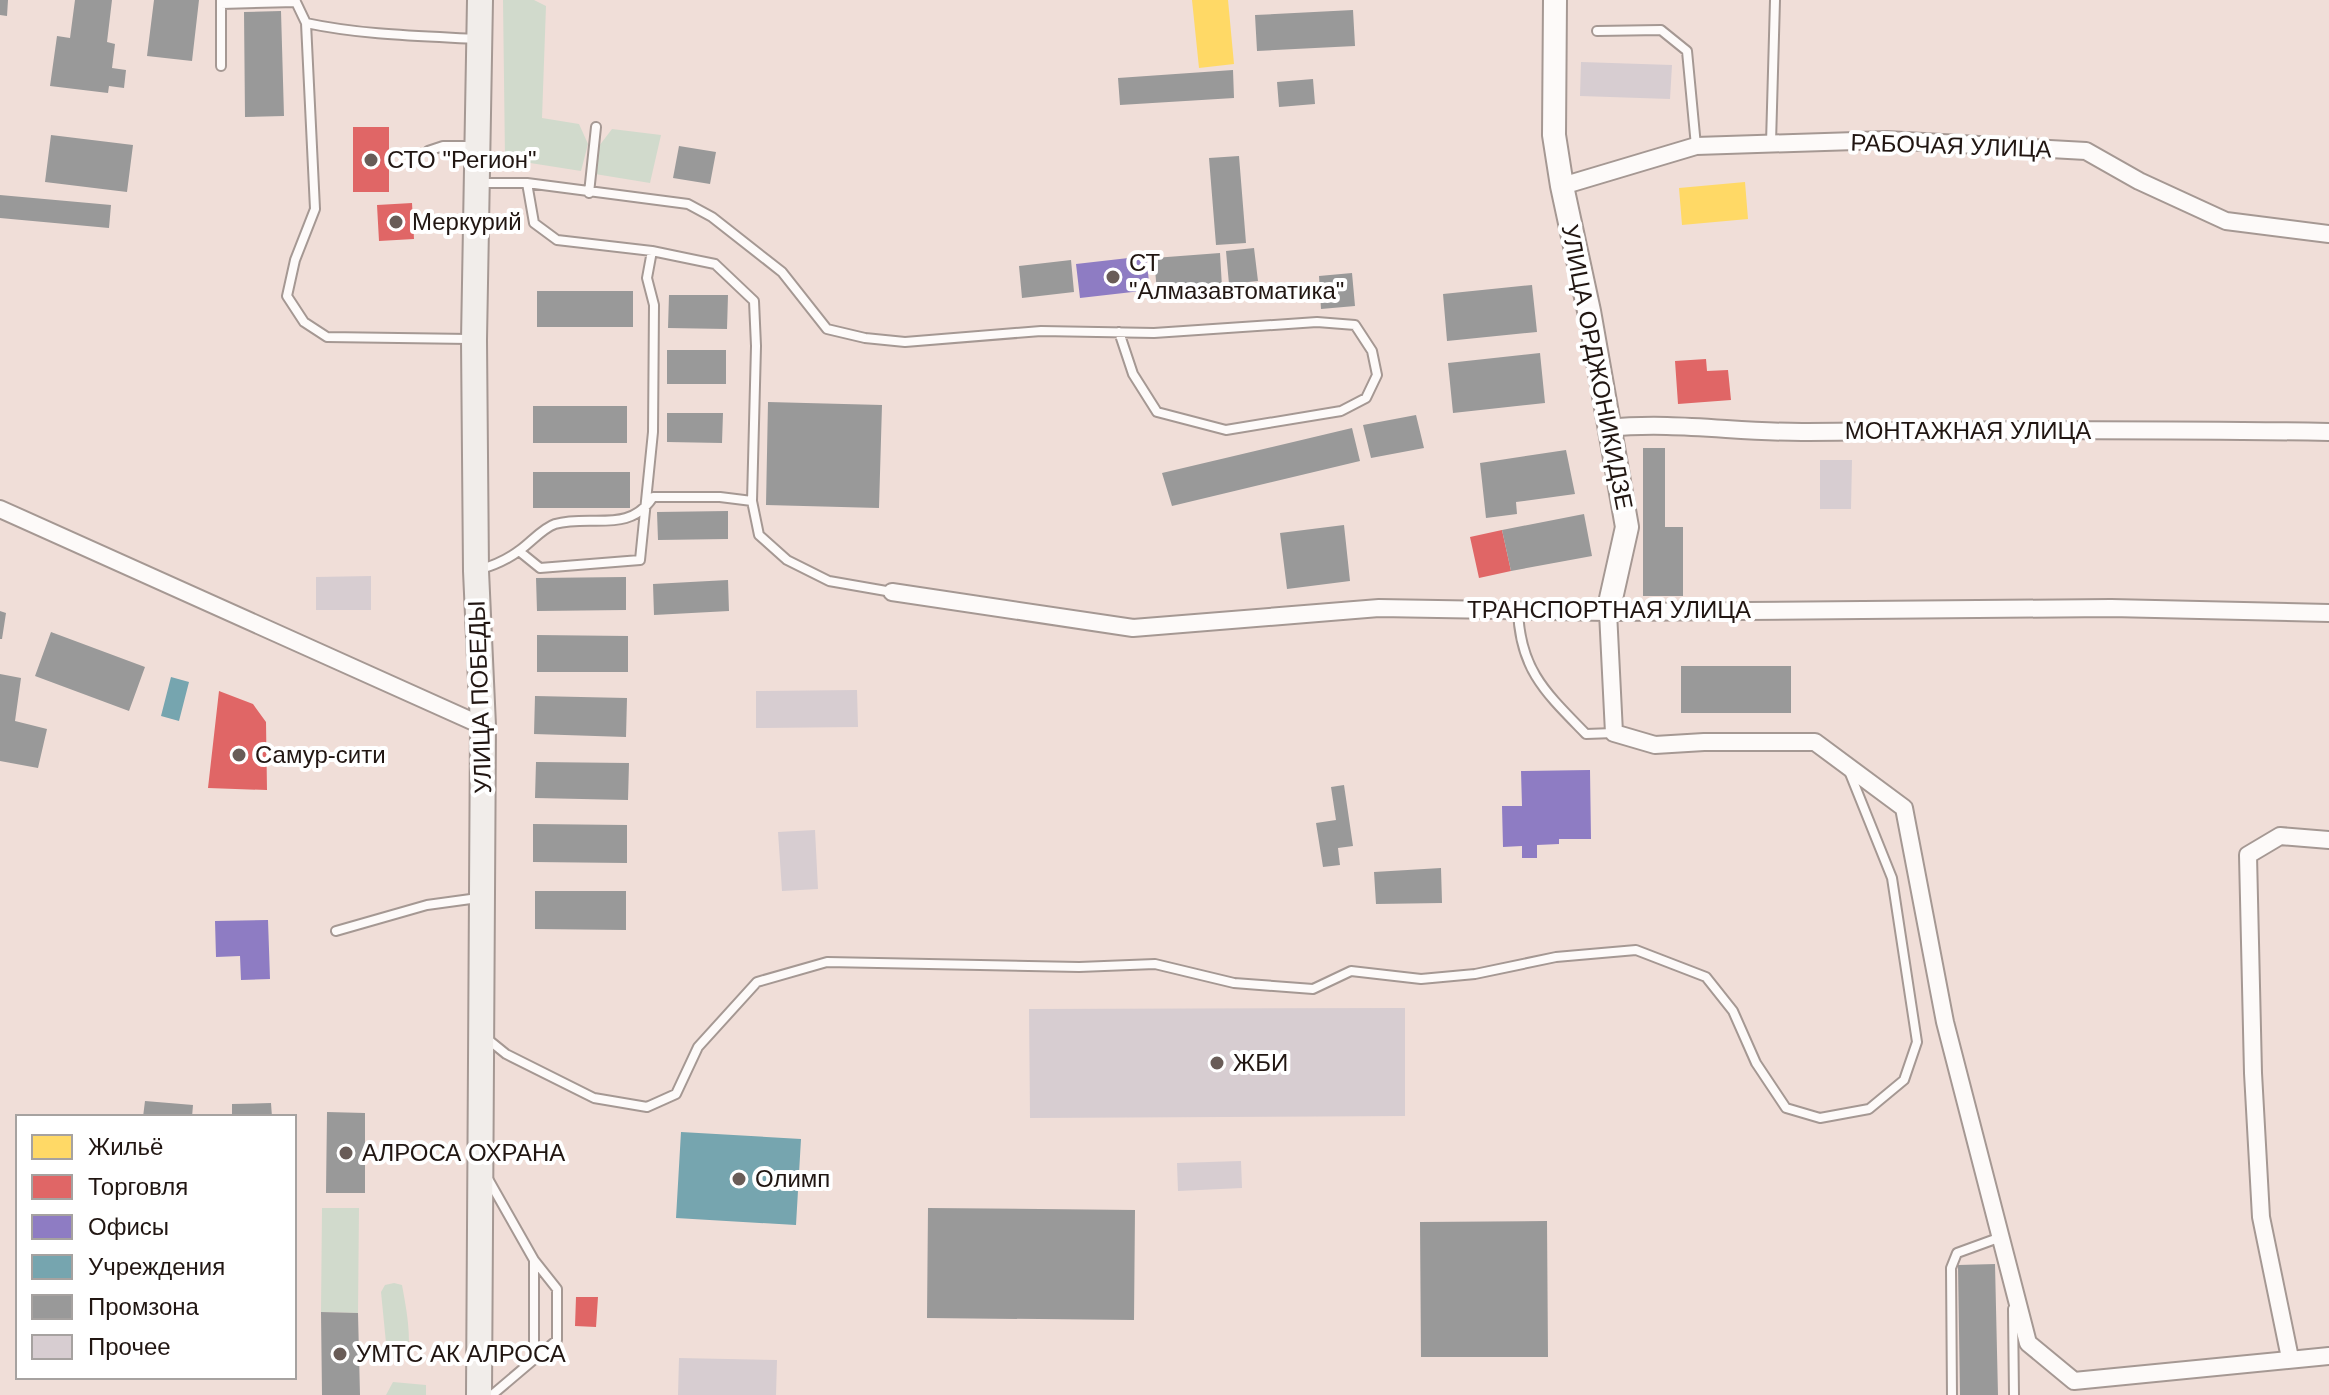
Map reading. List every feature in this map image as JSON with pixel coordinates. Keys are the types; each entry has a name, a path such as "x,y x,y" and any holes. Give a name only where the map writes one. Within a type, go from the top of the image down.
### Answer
{"main road":[{"name":"УЛИЦА ПОБЕДЫ","path":"479,1395 483,726 476,571 474,340 480,0"}],"street":[{"name":"УЛИЦА ОРДЖОНИКИДЗЕ","path":"1555,0 1554,135 1627,527 1608,612 1614,733"},
{"name":"РАБОЧАЯ УЛИЦА","path":"1562,186 1696,146 1887,140 2086,151 2139,181 2226,221 2329,234"},
{"name":"МОНТАЖНАЯ УЛИЦА","path":"1608,428 1645,424 1802,432 2329,432"},
{"path":"0,509 483,726"},
{"name":"ТРАНСПОРТНАЯ УЛИЦА","path":"892,592 1133,628 1379,608 1608,612 2111,608 2329,613"},
{"path":"1614,733 1655,745 1815,742 1904,808 1945,1022 2028,1343 2074,1381 2329,1356"},
{"path":"2290,1358 2261,1217 2253,1073 2248,855 2280,836 2329,840"}],"lane":[{"path":"1771,144 1775,0"},
{"path":"221,66 221,2 295,1 306,23 315,209 295,260 287,296 304,322 327,337 474,340"},
{"path":"306,23 400,36 479,39"},
{"path":"1597,31 1661,30 1687,51 1696,146"},
{"path":"589,193 596,127"},
{"path":"428,151 443,146 477,146"},
{"path":"527,183 534,223 557,240 652,251 715,264 754,301 756,346 752,501 759,535 787,560 829,581 892,592"},
{"path":"475,184 527,183 688,204 712,217 782,272 827,329 865,338 905,342 1041,331 1119,332 1154,333 1317,322 1355,325 1372,351 1377,375 1366,398 1341,411 1226,430 1157,412 1133,374 1119,332"},
{"path":"519,551 540,568 640,560 653,432 654,305 647,278 652,251"},
{"path":"476,571 519,551 553,524 630,519 653,497 720,497 752,501"},
{"path":"1518,610 1518,632 1526,663 1557,704 1586,734 1614,733"},
{"path":"482,1034 506,1054 594,1098 647,1107 676,1094 698,1047 757,982 827,962 1052,967 1155,964 1234,983 1313,989 1351,971 1421,979 1475,974 1556,957 1636,950 1706,977 1733,1011 1756,1063 1786,1108 1820,1118 1869,1109 1904,1080 1917,1042 1892,878 1846,766"},
{"path":"336,931 427,905 482,897"},
{"path":"481,1166 534,1260 557,1289 557,1340 492,1395"},
{"path":"1952,1395 1951,1268 1957,1253 2001,1237"},
{"path":"534,1260 534,1359"},
{"path":"2013,1284 2014,1395"}],"green space":[{"path":"503,0 534,0 546,6 542,118 579,124 588,144 581,171 505,159"},
{"path":"612,129 661,135 650,183 595,174 599,146"},
{"path":"322,1208 359,1208 358,1313 321,1312"},
{"path":"385,1285 402,1285 408,1320 408,1355 403,1359 392,1359 387,1353 381,1292"},
{"path":"393,1382 426,1385 426,1395 386,1395"}],"building: Жильё":[{"path":"1192,0 1228,0 1234,64 1199,68"},
{"path":"1745,182 1748,219 1682,225 1679,188"}],"building: Торговля":[{"name":"СТО \"Регион\"","path":"353,127 389,127 389,192 353,192"},
{"name":"Меркурий","path":"412,203 414,239 379,241 377,205"},
{"path":"1706,359 1707,371 1728,370 1731,400 1678,404 1675,361"},
{"path":"1502,530 1511,571 1479,578 1470,537"},
{"name":"Самур-сити","path":"219,691 253,704 266,722 267,790 208,788"},
{"path":"576,1297 598,1297 596,1327 575,1326"}],"building: Офисы":[{"name":"СТ \"Алмазавтоматика\"","path":"1146,256 1150,290 1080,298 1076,264"},
{"path":"1590,770 1591,839 1559,839 1559,844 1537,845 1537,858 1522,858 1522,846 1503,847 1502,806 1522,806 1521,771"},
{"path":"268,920 270,979 241,980 240,956 216,957 215,921"}],"building: Учреждения":[{"path":"171,677 189,682 179,721 161,716"},
{"name":"Олимп","path":"681,1132 801,1139 796,1225 676,1218"}],"building: Промзона":[{"path":"0,0 8,0 7,16 0,15"},
{"path":"75,0 112,0 107,42 115,44 112,68 126,70 124,88 109,86 108,93 50,86 57,36 70,38"},
{"path":"154,0 199,0 192,61 147,56"},
{"path":"1353,10 1355,46 1257,51 1255,15"},
{"path":"281,11 284,116 245,117 244,12"},
{"path":"1233,70 1234,98 1120,105 1118,78"},
{"path":"1313,79 1315,104 1279,107 1277,82"},
{"path":"51,135 133,145 127,192 45,182"},
{"path":"679,146 716,152 710,184 673,178"},
{"path":"1239,156 1246,243 1216,245 1209,158"},
{"path":"0,195 111,205 109,228 0,218"},
{"path":"1254,248 1258,281 1229,284 1226,251"},
{"path":"1220,253 1222,287 1157,292 1154,258"},
{"path":"1071,260 1074,292 1022,298 1019,266"},
{"path":"1352,273 1355,306 1321,309 1319,276"},
{"path":"1532,285 1537,332 1447,341 1443,294"},
{"path":"537,291 633,291 633,327 537,327"},
{"path":"669,295 728,295 727,329 668,328"},
{"path":"667,350 726,350 726,384 667,384"},
{"path":"1540,353 1545,403 1453,413 1448,363"},
{"path":"768,402 882,405 879,508 766,505"},
{"path":"533,406 627,406 627,443 533,443"},
{"path":"667,413 723,413 722,443 667,442"},
{"path":"1416,415 1424,448 1371,458 1363,425"},
{"path":"1352,428 1360,461 1172,506 1162,473"},
{"path":"1643,448 1665,448 1665,527 1683,527 1683,596 1643,596"},
{"path":"1566,450 1575,494 1516,502 1517,514 1486,518 1480,463"},
{"path":"533,472 630,472 630,508 533,508"},
{"path":"728,511 728,539 658,540 657,512"},
{"path":"1584,514 1592,556 1511,571 1502,530"},
{"path":"1344,525 1350,581 1287,589 1280,533"},
{"path":"626,577 626,610 537,611 536,578"},
{"path":"728,580 729,611 654,615 653,584"},
{"path":"0,611 6,613 2,639 0,639"},
{"path":"51,632 145,667 129,711 35,676"},
{"path":"537,635 628,636 628,672 537,672"},
{"path":"1681,666 1791,666 1791,713 1681,713"},
{"path":"0,674 21,678 15,721 47,729 38,768 0,761"},
{"path":"535,696 627,698 626,737 534,734"},
{"path":"536,762 629,763 628,800 535,798"},
{"path":"1344,785 1353,846 1338,848 1340,865 1323,867 1316,823 1336,820 1331,787"},
{"path":"533,824 627,825 627,863 533,862"},
{"path":"1441,868 1442,903 1376,904 1374,872"},
{"path":"535,891 626,891 626,930 535,929"},
{"path":"145,1101 193,1105 192,1115 143,1115"},
{"path":"271,1103 272,1115 232,1115 232,1104"},
{"name":"АЛРОСА ОХРАНА","path":"327,1112 365,1113 365,1193 326,1193"},
{"path":"928,1208 1135,1210 1134,1320 927,1318"},
{"path":"1547,1221 1548,1357 1421,1357 1420,1222"},
{"path":"1995,1264 1998,1395 1960,1395 1958,1265"},
{"name":"УМТС АК АЛРОСА","path":"321,1312 358,1313 360,1395 322,1395"}],"building: Прочее":[{"path":"1581,62 1672,65 1670,99 1580,96"},
{"path":"1820,460 1852,460 1851,509 1820,509"},
{"path":"371,576 371,610 316,610 316,577"},
{"path":"857,690 858,727 756,728 756,691"},
{"path":"815,830 818,889 782,891 778,832"},
{"name":"ЖБИ","path":"1405,1008 1405,1116 1030,1118 1029,1009"},
{"path":"1241,1161 1242,1188 1178,1191 1177,1163"},
{"path":"679,1358 777,1360 776,1395 678,1395"}],"place":[{"name":"СТО \"Регион\"","path":"371,160"},
{"name":"Меркурий","path":"396,222"},
{"name":"СТ \"Алмазавтоматика\"","path":"1113,277"},
{"name":"Самур-сити","path":"239,755"},
{"name":"ЖБИ","path":"1217,1063"},
{"name":"АЛРОСА ОХРАНА","path":"346,1153"},
{"name":"Олимп","path":"739,1179"},
{"name":"УМТС АК АЛРОСА","path":"340,1354"}]}
